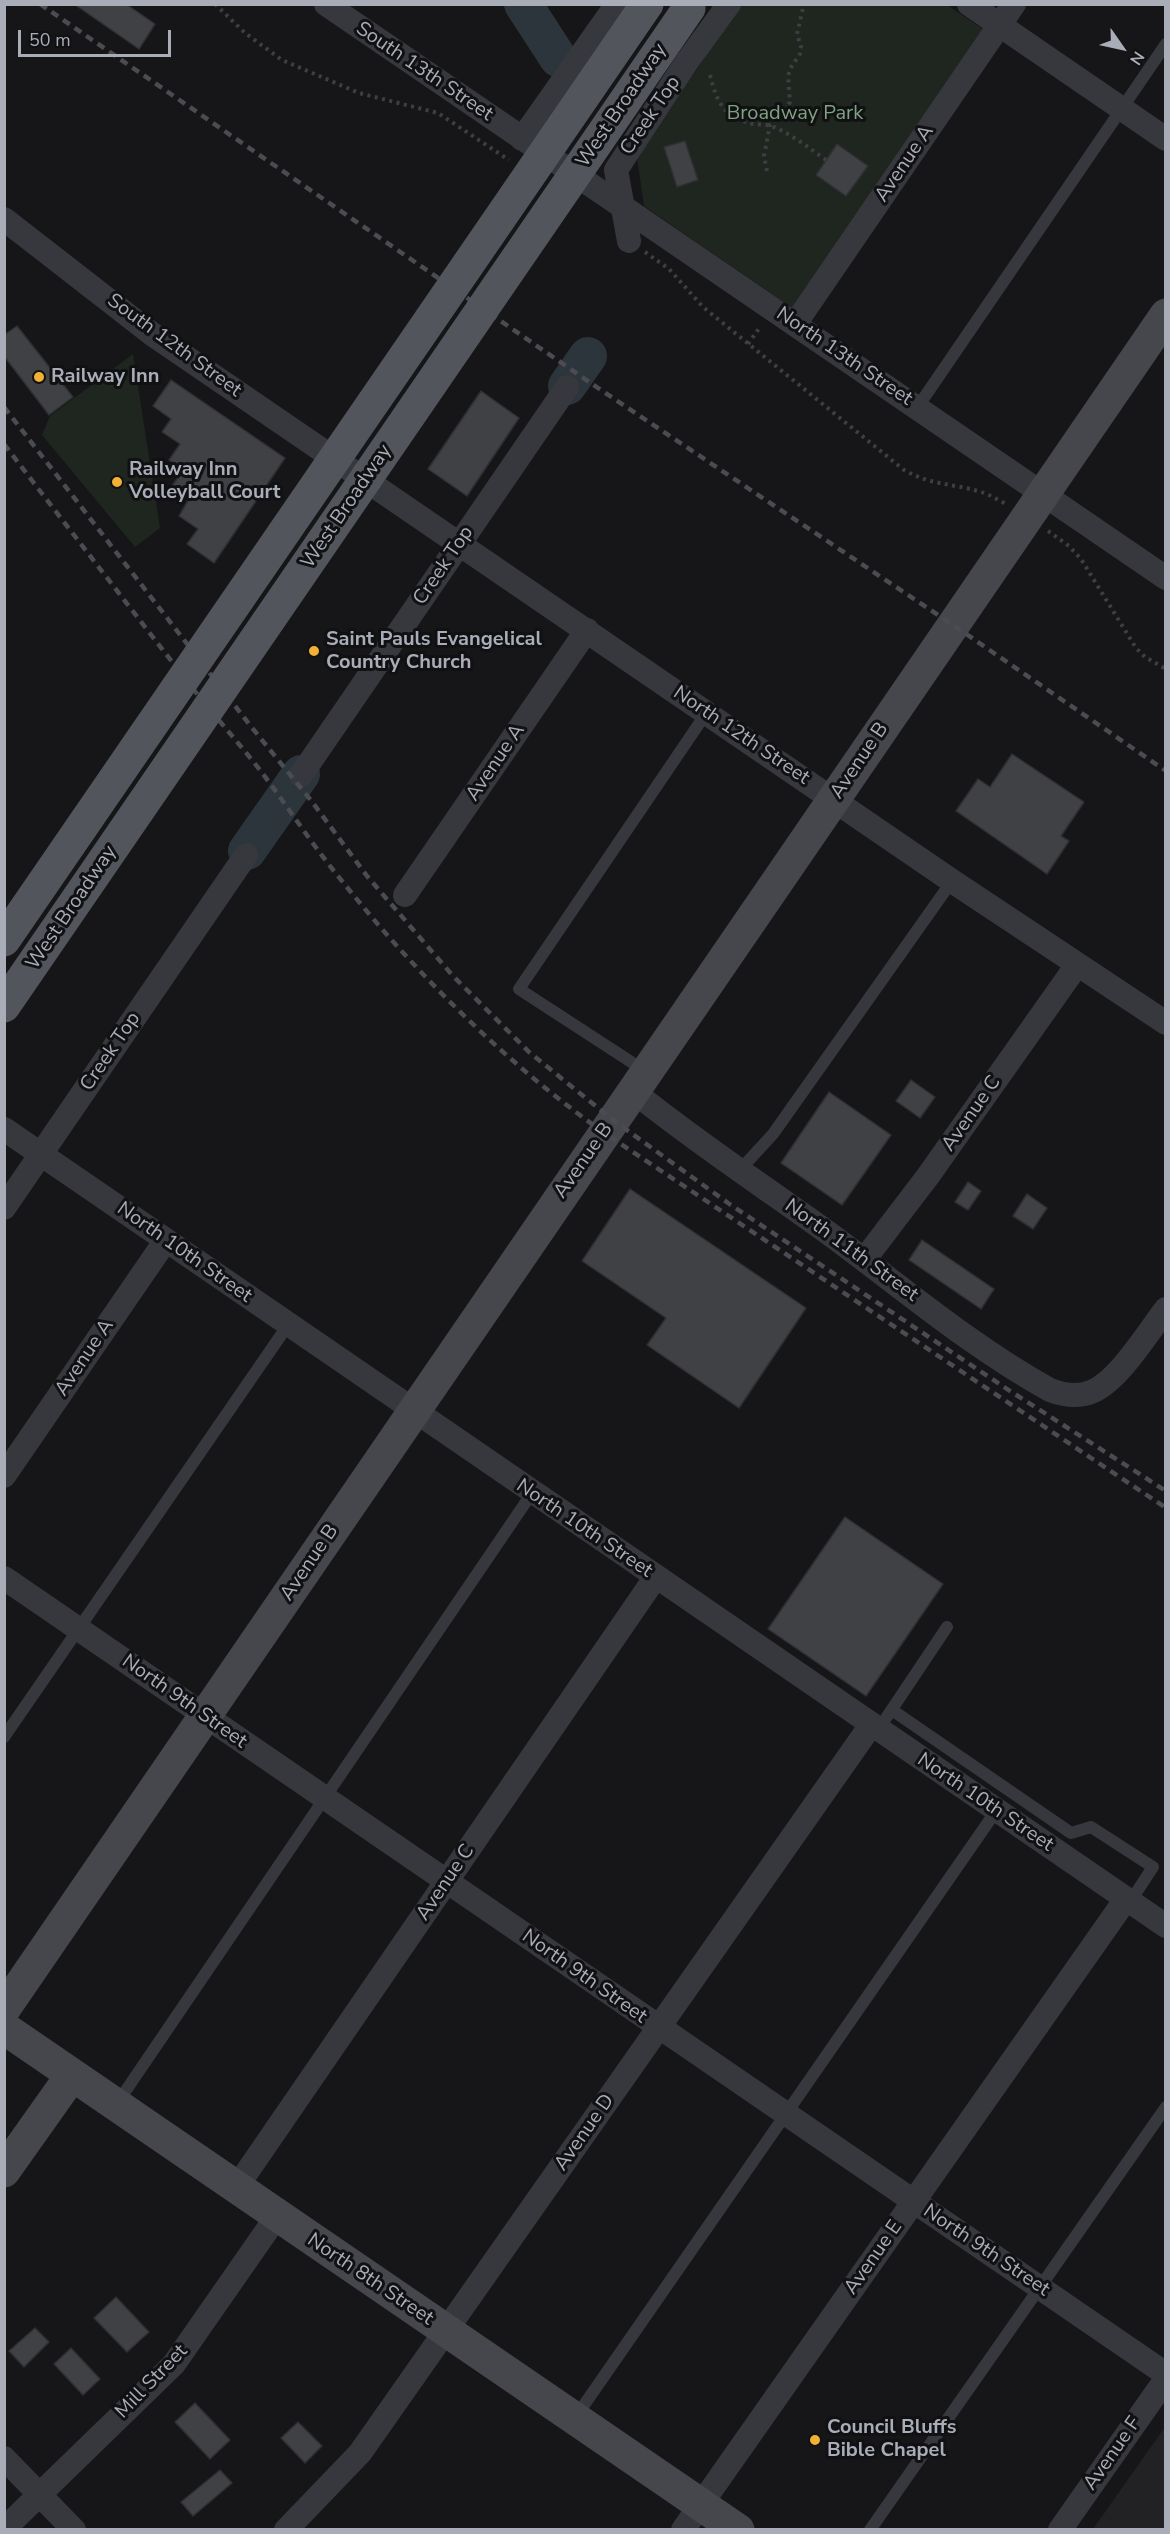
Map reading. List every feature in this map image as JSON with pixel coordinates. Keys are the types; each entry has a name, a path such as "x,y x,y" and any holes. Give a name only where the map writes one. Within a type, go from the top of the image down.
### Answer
{"main road":[{"name":"West Broadway","path":"4,940 647,4"},
{"name":"West Broadway","path":"4,1006 689,8"}],"street":[{"name":"South 13th Street","path":"326,4 522,139"},
{"path":"522,139 617,4"},
{"name":"Creek Top","path":"629,241 616,170 686,63 729,4"},
{"path":"969,4 1166,139"},
{"name":"Avenue A","path":"795,324 1014,4"},
{"name":"North 13th Street","path":"522,139 1165,576"},
{"name":"South 12th Street","path":"4,219 152,334 348,467"},
{"name":"Avenue B","path":"4,2009 1166,315"},
{"name":"Creek Top","path":"301,775 567,387"},
{"name":"North 12th Street","path":"348,467 952,881 1166,1023"},
{"name":"Avenue A","path":"405,895 586,630"},
{"name":"Creek Top","path":"4,1208 246,855"},
{"name":"Avenue C","path":"864,1260 928,1176 1077,965"},
{"name":"North 11th Street","path":"640,1082 676,1126 973,1341 1038,1383 1062,1394 1077,1395 1091,1392 1104,1384 1121,1367 1166,1309"},
{"name":"North 10th Street","path":"4,1129 413,1412 1166,1926"},
{"name":"Avenue A","path":"4,1476 166,1240"},
{"name":"North 9th Street","path":"4,1578 1166,2373"},
{"name":"Avenue C","path":"236,2188 656,1578"},
{"name":"Avenue D","path":"286,2529 360,2453 659,2028 875,1728"},
{"name":"Avenue E","path":"692,2517 1128,1900"},
{"name":"North 8th Street","path":"4,2028 575,2419 692,2517 738,2529"},
{"path":"4,2171 72,2075"},
{"name":"Mill Street","path":"4,2529 174,2364 277,2216"},
{"name":"Avenue F","path":"1060,2529 1166,2379"},
{"path":"4,2458 74,2529"}],"lane":[{"path":"917,408 1166,44"},
{"path":"640,1082 519,988 707,712"},
{"path":"739,1171 773,1134 952,881"},
{"path":"4,1737 288,1325"},
{"path":"116,2105 532,1493"},
{"path":"875,1728 892,1710 947,1627"},
{"path":"892,1710 1071,1833 1091,1827 1153,1867 1128,1900"},
{"path":"575,2419 996,1810"},
{"path":"870,2529 1166,2107"}],"path":[{"path":"214,4 245,33 282,60 359,93 438,113 510,161"},
{"path":"804,4 804,12"},
{"path":"767,171 764,156 770,125 784,113 790,102 788,76 800,54 798,25 809,4"},
{"path":"711,75 717,99 733,117 750,123 770,125 802,142 826,160"},
{"path":"629,241 669,269 703,307 904,470 921,479 981,492 1004,503"},
{"path":"748,344 761,326"},
{"path":"1042,527 1069,546 1081,559 1136,648 1144,657 1166,669"}],"shaded area":[{"path":"1165,2427 1165,2529 1093,2529"}],"green space":[{"name":"Broadway Park","path":"740,5 947,5 983,29 792,308 644,206 637,157"},
{"name":"Railway Inn Volleyball Court","path":"133,354 160,528 135,547 42,435 50,416"}],"building":[{"path":"74,4 126,4 155,24 139,49"},
{"path":"685,141 698,180 677,187 664,147"},
{"path":"837,144 868,166 846,196 816,175"},
{"name":"Railway Inn","path":"17,326 73,397 49,415 4,356 4,335"},
{"path":"171,380 285,458 214,563 187,544 198,529 179,516 189,499 171,487 184,470 169,460 180,444 162,432 171,419 153,406"},
{"path":"481,391 519,418 467,496 428,469"},
{"path":"1012,754 1084,802 1061,836 1069,841 1047,874 956,811 978,779 990,787"},
{"path":"911,1080 935,1097 920,1118 896,1101"},
{"path":"829,1092 891,1135 842,1205 781,1163"},
{"path":"968,1182 981,1191 968,1210 955,1202"},
{"path":"630,1189 806,1308 739,1408 647,1345 666,1318 582,1261"},
{"path":"1027,1194 1047,1208 1033,1229 1013,1216"},
{"path":"922,1240 994,1289 981,1309 909,1260"},
{"path":"845,1517 943,1584 866,1696 768,1629"},
{"path":"116,2297 149,2332 127,2352 94,2318"},
{"path":"35,2328 49,2342 24,2367 9,2351"},
{"path":"71,2348 100,2379 83,2395 54,2364"},
{"path":"195,2403 230,2440 210,2459 175,2422"},
{"path":"298,2422 322,2446 305,2463 281,2438"},
{"path":"220,2470 232,2483 193,2516 181,2502"}],"waterway":[{"path":"523,4 558,58"},
{"path":"567,386 588,356"},
{"path":"247,851 301,774"}],"railway":[{"path":"40,4 598,388 953,625 1166,771"},
{"path":"4,407 249,724 313,803 367,876 453,976 529,1052 613,1120 728,1203 1004,1387 1166,1491"},
{"path":"4,444 190,685 260,770 342,881 401,950 464,1016 532,1077 603,1132 1166,1508"}],"place":[{"name":"Railway Inn","path":"39,377"},
{"name":"Railway Inn Volleyball Court","path":"117,482"},
{"name":"Saint Pauls Evangelical Country Church","path":"314,651"},
{"name":"Council Bluffs Bible Chapel","path":"815,2440"}]}
